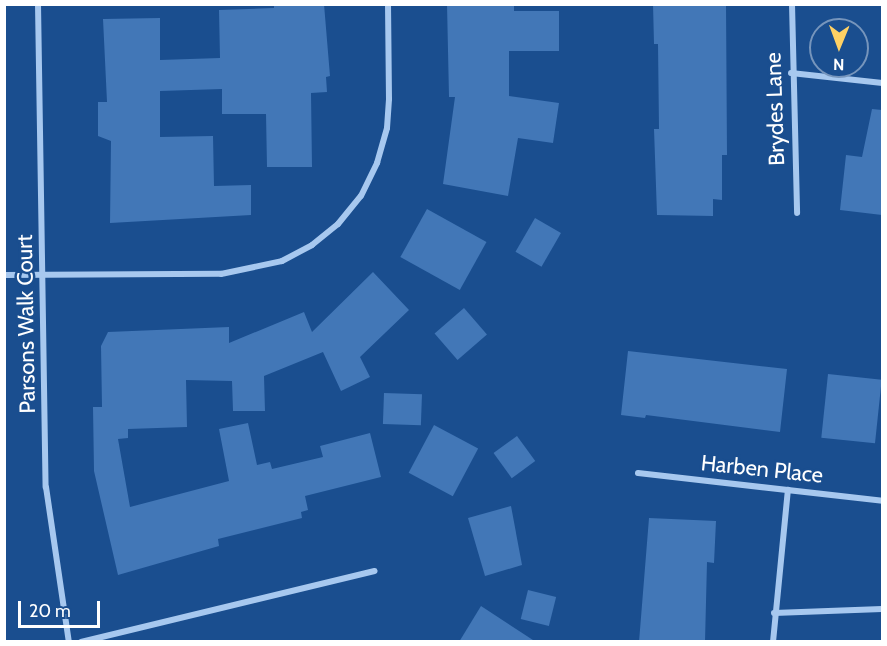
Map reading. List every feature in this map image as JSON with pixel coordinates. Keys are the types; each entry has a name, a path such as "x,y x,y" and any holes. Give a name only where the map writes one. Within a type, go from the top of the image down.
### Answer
{"street":[{"name":"Parsons Walk Court","path":"38,4 46,487 69,642"},
{"path":"4,275 221,274 282,261 312,245 338,224 361,196 377,163 387,128 388,4"},
{"name":"Brydes Lane","path":"792,4 791,73 797,213"},
{"path":"791,73 882,83"},
{"name":"Harben Place","path":"638,473 882,501"},
{"path":"774,642 774,613 788,490"},
{"path":"81,642 375,571"},
{"path":"774,613 882,609"}],"building":[{"path":"274,4 324,4 330,76 326,77 327,92 311,93 312,167 267,167 266,114 222,114 222,89 160,91 160,137 213,136 214,186 251,185 251,215 110,223 111,141 98,136 98,102 107,102 103,19 160,18 160,60 220,58 219,10 274,8"},
{"path":"447,4 514,5 514,11 559,11 559,51 509,51 509,96 559,103 553,143 518,138 508,196 443,184 455,97 449,97"},
{"path":"653,4 726,4 727,155 722,155 722,200 713,199 713,216 657,215 654,129 659,129 658,44 654,44"},
{"path":"872,109 882,110 882,215 840,210 846,155 862,157"},
{"path":"427,209 486,242 460,290 400,257"},
{"path":"535,218 561,233 541,267 516,252"},
{"path":"373,272 409,310 360,357 370,377 341,391 323,352 264,376 265,411 233,411 232,381 186,380 187,427 128,429 128,438 118,439 130,507 229,481 219,429 248,423 257,465 270,462 272,469 323,457 320,446 370,433 381,477 305,496 308,510 301,512 302,518 218,539 219,546 118,575 94,471 93,407 102,407 101,346 108,332 229,327 229,343 304,312 312,332"},
{"path":"464,308 487,334 458,360 435,334"},
{"path":"628,351 787,369 780,432 646,415 645,418 621,415"},
{"path":"828,374 882,380 875,443 821,438"},
{"path":"384,393 422,394 421,425 383,424"},
{"path":"434,425 478,448 453,496 409,473"},
{"path":"517,436 535,461 512,478 494,453"},
{"path":"511,506 522,565 485,576 468,518"},
{"path":"649,518 716,521 714,563 707,562 705,642 639,642"},
{"path":"528,590 556,597 549,626 521,619"},
{"path":"481,606 536,642 459,642"}]}
